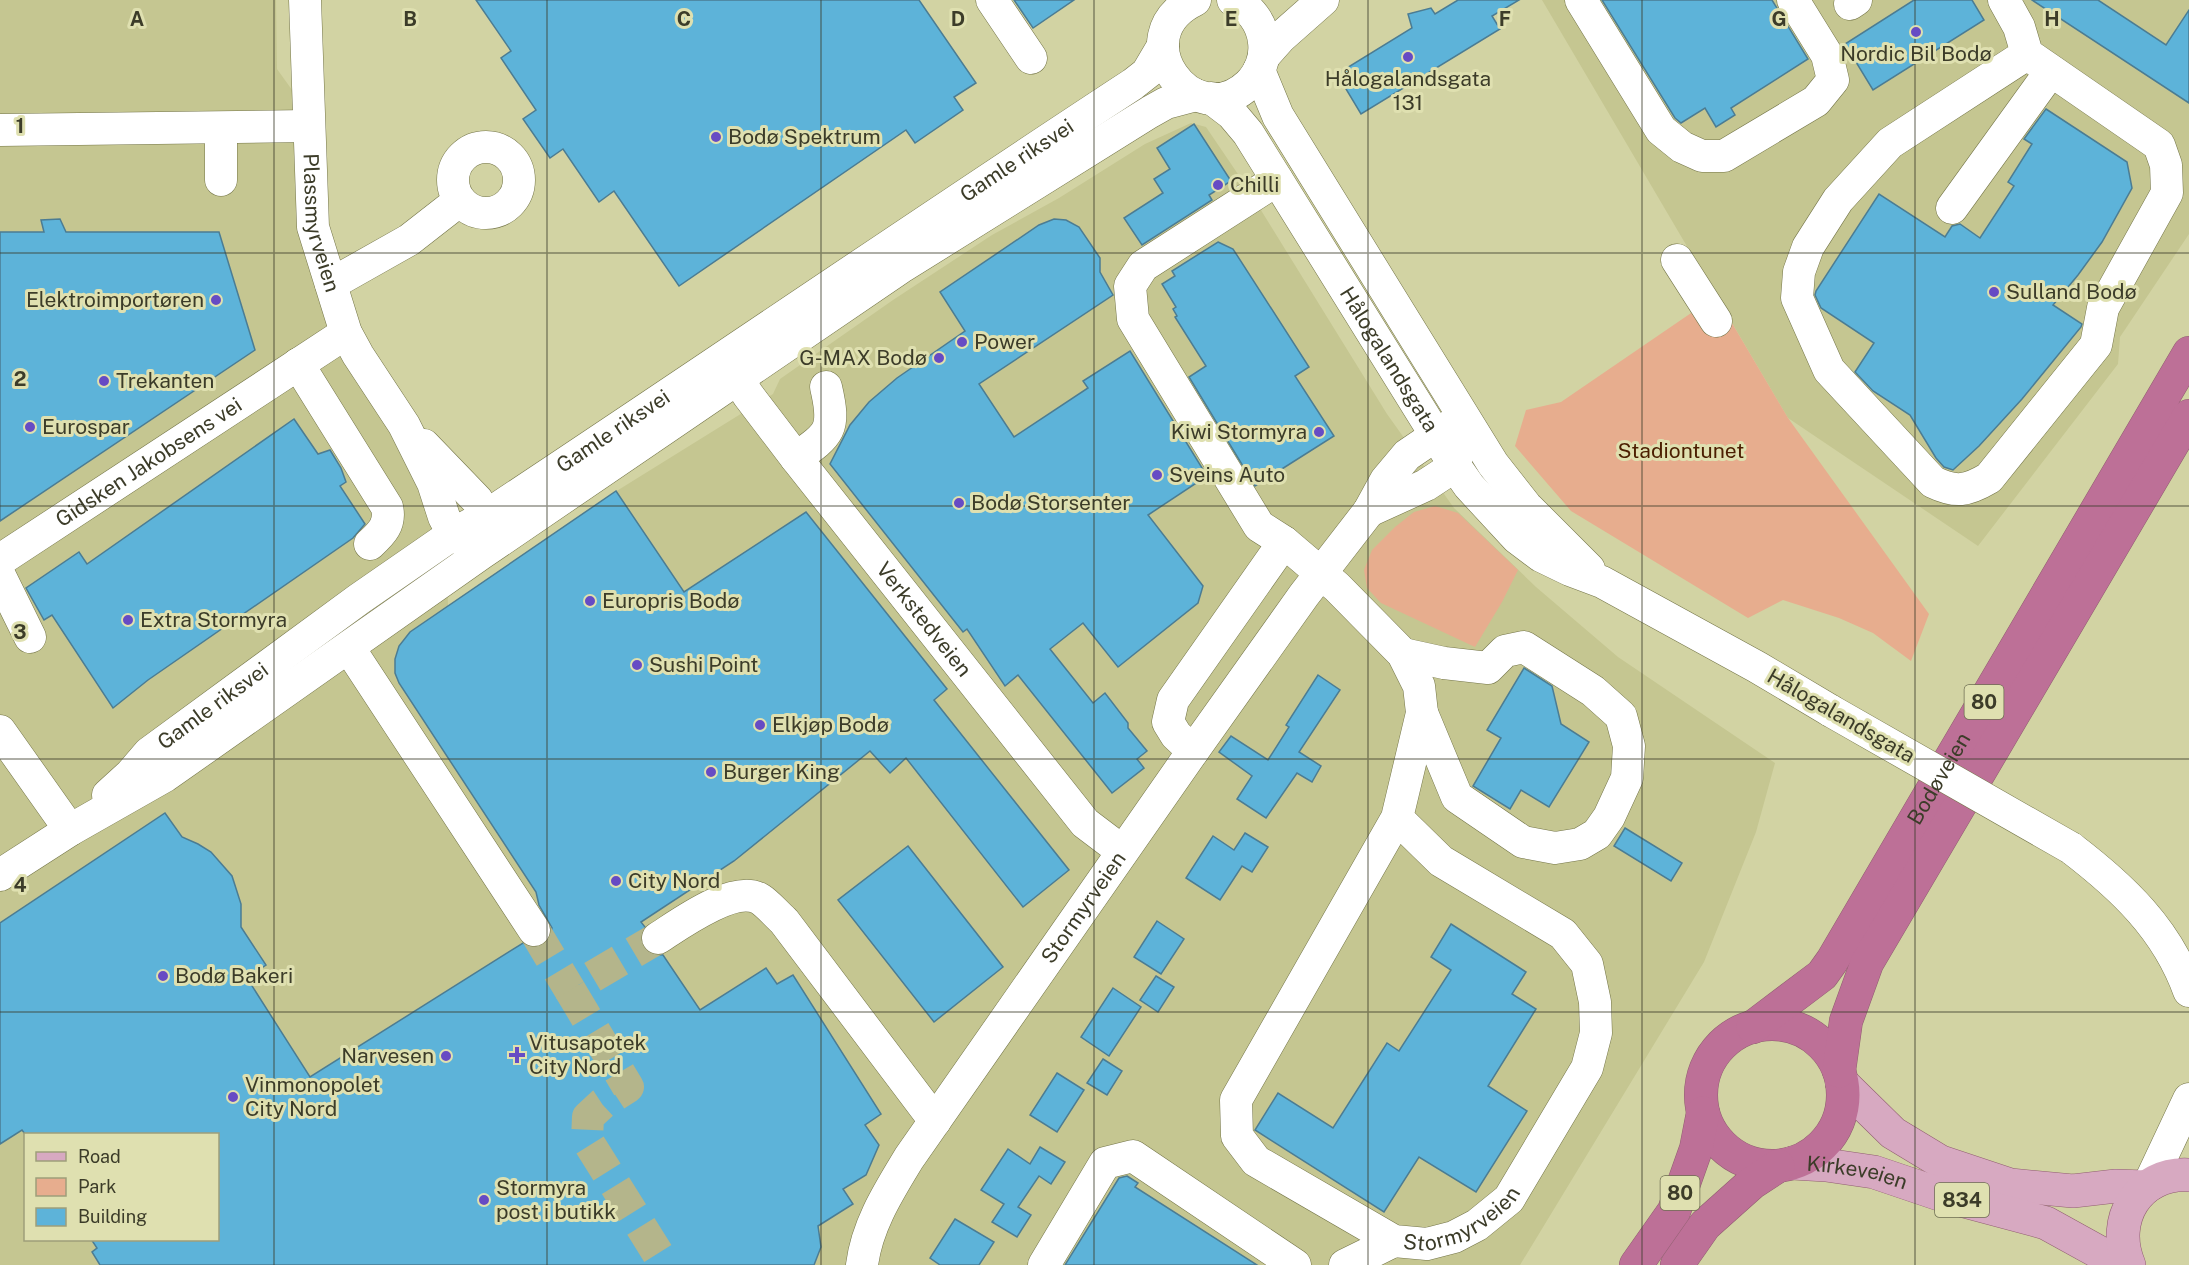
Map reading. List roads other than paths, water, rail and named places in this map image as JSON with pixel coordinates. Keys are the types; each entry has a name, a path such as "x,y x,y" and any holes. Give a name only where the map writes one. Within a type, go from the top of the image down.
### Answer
{"highway":[{"name":"Bodøveien","path":"1636,1265 1674,1211 1696,1149 1703,1113 1701,1097 1703,1082 1707,1067 1715,1053 1725,1042 1753,1027 1822,975 1832,961 2189,353"},
{"name":"Bodøveien","path":"1677,1265 1705,1225 1752,1184 1785,1164 1814,1152 1830,1136 1840,1117 1846,1021 1867,963 2189,416"},
{"name":"Bodøveien","path":"1753,1027 1781,1025 1806,1033 1826,1049 1841,1077"},
{"path":"1703,1113 1709,1127 1726,1149 1750,1162 1785,1164"}],"main road":[{"name":"Kirkeveien","path":"1841,1077 1893,1133 1941,1162 2010,1185 2073,1191 2116,1186 2147,1186 2166,1177 2189,1175"},
{"name":"Kirkeveien","path":"1785,1164 1826,1165 1874,1172 1952,1198 2046,1223 2122,1265"},
{"path":"2129,1265 2122,1245 2123,1223 2134,1200 2147,1186"}],"street":[{"name":"Plassmyrveien","path":"305,0 313,226 346,333 404,425 433,483 444,517 453,534"},
{"path":"992,0 1031,58"},
{"path":"1165,25 1182,7 1195,0"},
{"path":"1204,97 1234,94 1253,80 1280,38 1323,0"},
{"path":"1581,0 1661,130 1682,147 1702,156 1724,156 1816,101 1833,80 1827,55 1793,0"},
{"path":"2004,0 2039,62 2159,145 2166,165 2167,193 2103,308 2096,345 1989,478 1972,488 1950,490 1933,482 1829,370 1797,298 1799,272 1808,247 1838,200 1890,143 2039,62"},
{"name":"Hålogalandsgata","path":"1246,1 1260,26 1265,44 1262,63 1278,116 1493,464 1526,506 1602,582"},
{"name":"Hålogalandsgata","path":"1165,25 1164,58 1175,81 1232,114 1238,120 1455,466 1469,486 1517,538 1541,556 1602,582 1757,667 2071,848 2105,874 2151,922 2170,950 2189,991"},
{"name":"Gamle riksvei","path":"70,830 131,774 149,753 359,598 453,534 486,516 678,389 898,239 1133,84 1147,73 1165,25"},
{"path":"1952,208 2039,62"},
{"name":"Gamle riksvei","path":"0,875 70,830 165,776 482,553 900,268 1099,142 1166,103 1204,97"},
{"path":"0,130 308,126"},
{"path":"220,180 221,128"},
{"path":"1277,180 1143,266 1130,286 1133,319 1258,526 1284,542 1321,574"},
{"path":"331,284 409,240 459,201"},
{"path":"1677,260 1716,321"},
{"name":"Gidsken Jakobsens vei","path":"0,560 346,333"},
{"path":"298,364 387,507 388,523 370,544"},
{"name":"Verkstedveien","path":"738,380 796,458 1086,823 1122,851"},
{"path":"796,458 824,437 829,428 832,418 826,387"},
{"path":"1455,466 1463,417"},
{"name":"Stormyrveien","path":"861,1261 885,1198 909,1158 1193,751 1304,595 1369,511 1386,480 1407,455 1463,417"},
{"name":"Plassmyrveien","path":"404,425 477,500 486,516"},
{"name":"Stormyrveien","path":"1369,511 1426,485 1455,466"},
{"path":"453,534 482,553 486,516"},
{"path":"1193,751 1176,735 1168,722 1173,700 1284,542"},
{"name":"Stormyrveien","path":"1321,574 1350,599 1402,654 1419,686 1422,713 1397,818 1236,1100 1237,1136 1256,1161 1394,1241 1427,1244 1454,1237 1477,1225 1509,1199 1587,1068 1596,1034 1595,1002 1587,964 1563,934 1441,861 1397,818"},
{"path":"0,576 30,637"},
{"path":"1402,654 1444,663 1488,668 1505,651 1524,647 1593,691 1621,716 1629,746 1627,778 1609,817 1597,834 1580,844 1555,848 1523,842 1457,797 1422,713"},
{"path":"349,648 534,930"},
{"path":"0,731 70,830"},
{"path":"658,938 712,904 737,896 758,898 784,921 935,1121"},
{"path":"2147,1186 2189,1099"},
{"path":"1044,1265 1105,1163 1133,1156 1295,1265"},
{"path":"1345,1265 1394,1241"}],"tunnel":[{"path":"534,930 570,990 658,938"},
{"path":"570,990 628,1087 602,1104 588,1117 587,1140 665,1265"}],"place":[{"name":"Nordic Bil Bodø","path":"1916,32"},
{"name":"Hålogalandsgata 131","path":"1408,57"},
{"name":"Bodø Spektrum","path":"716,137"},
{"name":"Chilli","path":"1218,185"},
{"name":"Sulland Bodø","path":"1994,292"},
{"name":"Elektroimportøren","path":"216,300"},
{"name":"Power","path":"962,342"},
{"name":"G-MAX Bodø","path":"939,358"},
{"name":"Trekanten","path":"104,381"},
{"name":"Eurospar","path":"30,427"},
{"name":"Kiwi Stormyra","path":"1319,432"},
{"name":"Sveins Auto","path":"1157,475"},
{"name":"Bodø Storsenter","path":"959,503"},
{"name":"Europris Bodø","path":"590,601"},
{"name":"Extra Stormyra","path":"128,620"},
{"name":"Sushi Point","path":"637,665"},
{"name":"Elkjøp Bodø","path":"760,725"},
{"name":"Burger King","path":"711,772"},
{"name":"City Nord","path":"616,881"},
{"name":"Bodø Bakeri","path":"163,976"},
{"name":"Vitusapotek City Nord","path":"517,1055"},
{"name":"Narvesen","path":"446,1056"},
{"name":"Vinmonopolet City Nord","path":"233,1097"},
{"name":"Stormyra post i butikk","path":"484,1200"}],"park label":[{"name":"Stadiontunet","path":"1681,451"}]}
